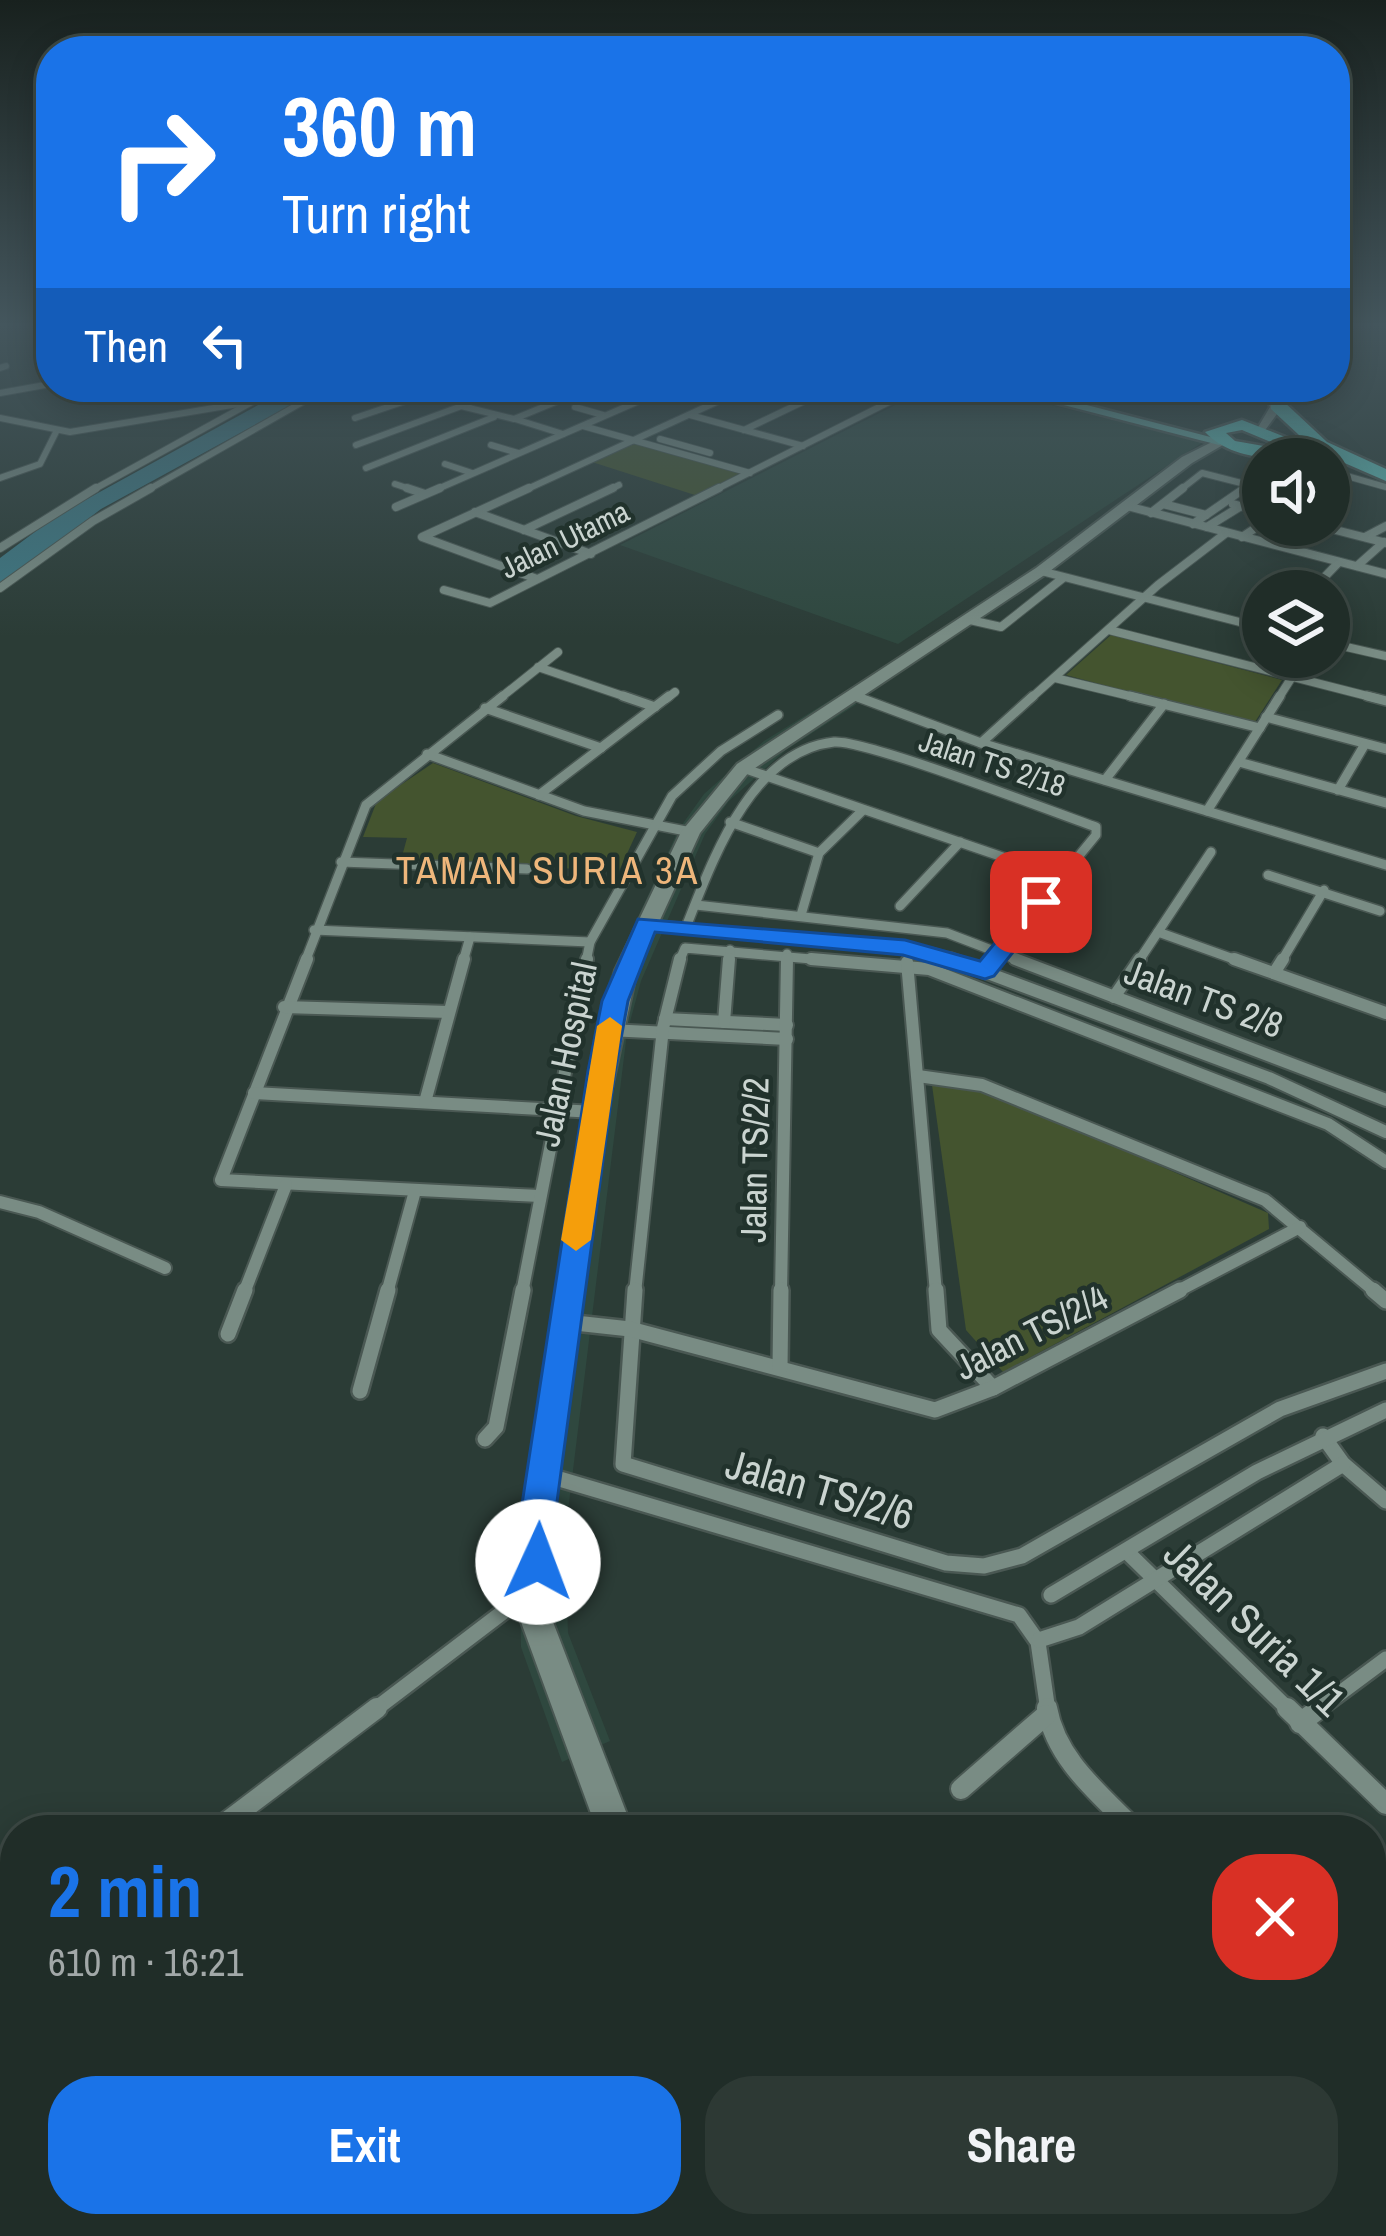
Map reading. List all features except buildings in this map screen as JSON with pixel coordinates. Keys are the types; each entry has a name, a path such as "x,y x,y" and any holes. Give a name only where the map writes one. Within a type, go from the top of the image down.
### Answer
{"highway":[{"path":"1303,428 1321,446 1386,482"},
{"path":"1222,435 1242,440"},
{"path":"1350,471 1386,482"}],"main road":[{"path":"1185,428 1222,435"}],"street":[{"path":"49,428 56,432 79,428"},
{"path":"0,548 74,500 205,428"},
{"path":"0,588 93,521 256,428"},
{"path":"356,445 399,428"},
{"path":"401,428 435,440"},
{"path":"366,468 464,428"},
{"path":"545,428 563,434"},
{"path":"396,507 576,428"},
{"path":"589,428 750,473"},
{"path":"537,579 425,541 428,533 658,428"},
{"path":"738,428 803,446"},
{"name":"Jalan Utama","path":"444,590 486,604 838,428"},
{"name":"Jalan Hospital","path":"609,1815 537,1622 536,1524 609,1030 620,985 646,924 691,832 743,768 970,620 1052,575 1139,509 1178,469 1237,428"},
{"path":"0,478 40,464 56,432"},
{"path":"660,439 761,468"},
{"path":"491,445 519,453"},
{"name":"Jalan Hospital","path":"1178,469 1242,447"},
{"path":"712,461 722,456"},
{"path":"445,464 472,473"},
{"path":"1163,504 1202,473 1249,485 1193,524"},
{"path":"395,484 425,494"},
{"path":"524,530 619,485"},
{"path":"1226,502 1241,506"},
{"path":"1139,509 1163,504 1206,515"},
{"path":"1207,527 1241,506"},
{"path":"1139,509 1242,537"},
{"path":"473,512 591,554"},
{"path":"1365,537 1386,526"},
{"path":"981,743 1141,599 1226,533"},
{"path":"1350,533 1385,542"},
{"path":"1357,566 1385,542"},
{"path":"1277,546 1386,574"},
{"path":"1331,570 1339,562"},
{"path":"1052,575 1242,623"},
{"path":"1109,630 1242,664"},
{"path":"1350,648 1386,656"},
{"path":"540,1196 221,1180 314,930 371,798 558,652"},
{"path":"538,667 655,707"},
{"path":"1054,678 1260,728"},
{"path":"1207,811 1291,678"},
{"path":"1296,678 1386,700"},
{"path":"539,795 675,692"},
{"path":"854,695 981,743 1386,865"},
{"path":"1105,781 1164,704"},
{"path":"485,708 601,748"},
{"path":"485,1439 496,1427 590,942 672,796 703,765 778,716"},
{"path":"1266,717 1386,749"},
{"name":"Jalan TS 2/18","path":"772,778 825,743 841,741 1096,826 1096,835 985,971"},
{"path":"1338,790 1365,744"},
{"path":"427,754 539,795 691,832"},
{"path":"1239,761 1386,803"},
{"path":"743,768 1061,877"},
{"path":"686,928 730,822 772,778"},
{"path":"801,915 819,853 863,810"},
{"path":"730,822 819,853"},
{"path":"900,906 960,842"},
{"path":"1114,997 1211,852"},
{"path":"341,862 527,869"},
{"path":"1268,875 1380,911"},
{"path":"1274,973 1324,890"},
{"name":"Jalan TS 2/8","path":"696,905 934,930 1386,1100"},
{"path":"646,924 905,948 985,971 1269,1078 1386,1132"},
{"path":"314,930 590,942"},
{"path":"1158,932 1386,1013"},
{"path":"425,1102 470,937"},
{"name":"Jalan TS/2/6","path":"730,950 690,947 677,954 664,1026 630,1329 625,1467 964,1567 1000,1564 1022,1556 1280,1408 1386,1371"},
{"path":"905,948 940,1330 993,1388"},
{"path":"724,1022 730,950 936,971 1292,1110 1350,1136 1386,1162"},
{"name":"Jalan TS/2/2","path":"781,1368 787,954"},
{"path":"284,1007 449,1012"},
{"path":"609,1030 724,1022 787,1032"},
{"path":"664,1026 787,1032"},
{"path":"918,1076 982,1085 1249,1192 1300,1227 1386,1301"},
{"path":"254,1093 595,1112"},
{"path":"229,1334 286,1185"},
{"path":"360,1391 415,1191"},
{"path":"0,1202 38,1208 98,1239 145,1251 165,1268"},
{"name":"Jalan TS/2/4","path":"564,1322 630,1329 935,1410 993,1388 1300,1227"},
{"path":"1052,1595 1323,1436 1386,1410"},
{"path":"1323,1436 1343,1464 1386,1501"},
{"path":"1039,1640 1079,1627 1343,1464"},
{"path":"544,1475 996,1604 1026,1620 1039,1640 1046,1714 1064,1753 1121,1815"},
{"name":"Jalan Suria 1/1","path":"1126,1551 1386,1804"},
{"path":"237,1815 538,1586"},
{"path":"1300,1723 1386,1659"},
{"path":"961,1789 1046,1714"}],"shaded area":[{"path":"849,428 1147,428 1203,442 898,644 620,545"},
{"path":"837,696 857,704 786,750 729,801 705,834 641,981 627,1033 565,1535 568,1633 610,1741 562,1762 521,1647 519,1535 594,1031 610,977 679,829 704,794 764,741"}],"green space":[{"path":"633,443 742,472 698,496 592,462"},
{"path":"1111,635 1242,669 1242,678 1282,680 1253,725 1066,675"},
{"path":"433,763 576,816 637,832 619,871 401,860 407,838 363,837 377,801"},
{"path":"932,1085 979,1087 1268,1213 1269,1229 1003,1372 966,1330"}],"water":[{"path":"216,428 248,428 101,509 0,586 0,558 56,516"}],"slow traffic":[{"path":"576,1240 610,1026"}],"district":[{"name":"TAMAN SURIA 3A","path":"548,870"}],"route":[{"path":"538,1562 536,1524 602,1071 615,1001 646,924 905,948 985,971 1041,902"}]}
